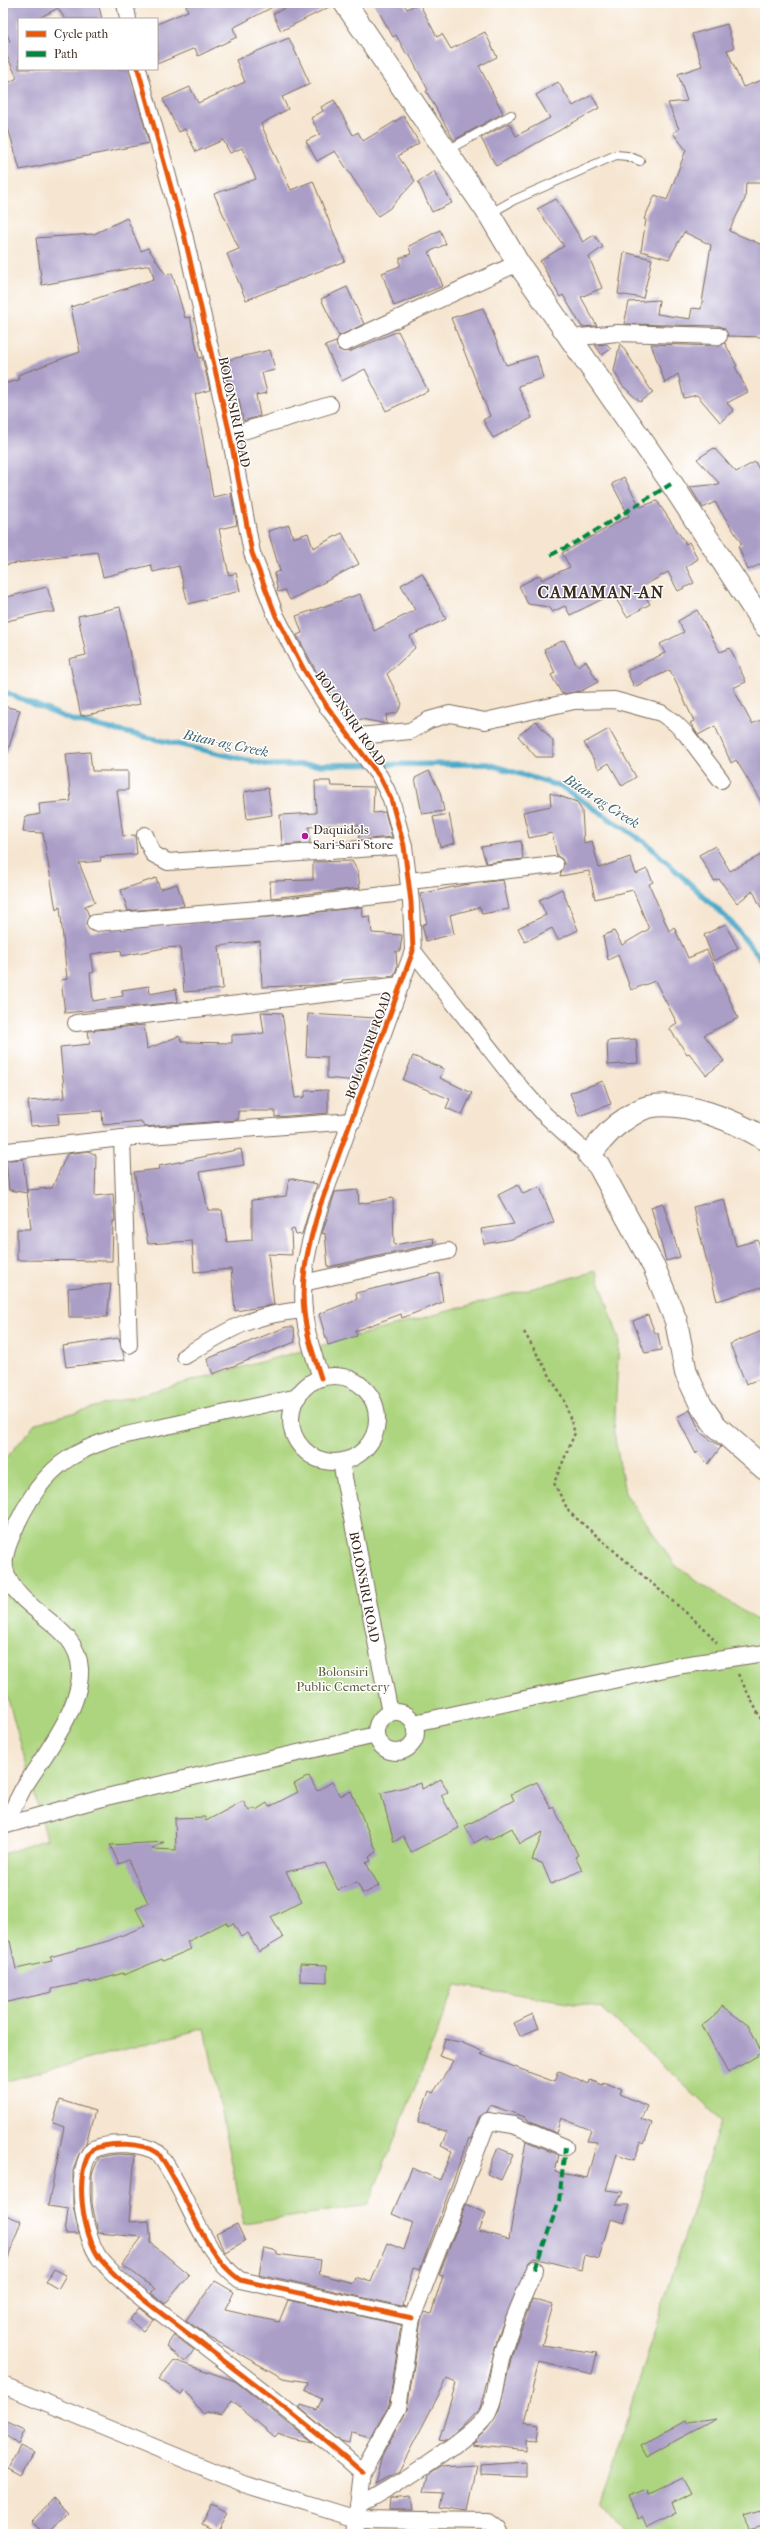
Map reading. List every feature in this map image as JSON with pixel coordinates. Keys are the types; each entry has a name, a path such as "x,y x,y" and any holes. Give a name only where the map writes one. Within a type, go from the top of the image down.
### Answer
{"main road":[{"path":"345,3 489,214 518,263 572,338 762,614"},
{"path":"765,1140 749,1130 711,1113 672,1107 649,1107 614,1126 590,1155 599,1166 654,1267 676,1321 686,1374 701,1405 715,1425 765,1469"}],"street":[{"path":"125,3 128,18"},
{"name":"BOLONSIRI ROAD","path":"138,70 184,234 230,435 252,553 262,583 276,616 304,670 326,705 380,777 391,799 404,846 410,887 413,951 353,1121 320,1206 311,1235 303,1283 304,1310 309,1341 321,1378"},
{"path":"345,343 518,263"},
{"path":"572,338 617,332 719,336"},
{"path":"230,435 330,405"},
{"path":"354,743 410,731 429,720 450,714 485,721 574,701 614,700 661,713 675,723 686,734 721,780"},
{"path":"145,835 153,854 168,862 404,846"},
{"path":"95,923 292,906 555,865"},
{"path":"413,951 520,1087 545,1115 590,1155"},
{"path":"76,1023 401,985"},
{"path":"8,1150 122,1138 353,1121"},
{"path":"122,1138 129,1345"},
{"path":"303,1283 448,1251"},
{"path":"185,1356 240,1324 259,1316 304,1310"},
{"path":"340,1377 352,1380 362,1386 375,1407 376,1431 371,1442 363,1451 341,1462 317,1458 298,1443 293,1432 291,1420 293,1408 298,1397 306,1387 321,1378 340,1377"},
{"path":"3,1826 23,1789 60,1730 76,1694 80,1668 75,1649 62,1630 32,1609 14,1590 5,1571 8,1544 24,1508 49,1474 76,1453 105,1441 298,1397"},
{"name":"BOLONSIRI ROAD","path":"341,1462 390,1713"},
{"path":"414,1723 683,1665 765,1653"},
{"path":"390,1713 404,1714 414,1723 416,1737 409,1748 402,1752 389,1751 383,1747 376,1735 379,1722 390,1713"},
{"path":"3,1826 106,1797 376,1735"},
{"path":"356,2520 362,2472 398,2408 412,2318 488,2121 513,2125 566,2147"},
{"path":"362,2472 322,2436 160,2312 101,2260 92,2246 85,2221 83,2190 84,2160 93,2149 112,2144 146,2147 158,2153 218,2257 230,2273 240,2280 412,2318"},
{"path":"356,2520 379,2495 468,2436 482,2422 492,2403 501,2359 512,2322 535,2269"},
{"path":"3,2385 244,2484 356,2520 488,2521 497,2528 500,2534"}],"lane":[{"path":"446,151 511,115"},
{"path":"489,214 514,200 616,155 627,156 640,161"}],"path":[{"path":"524,1332 564,1400 574,1433 554,1483 569,1512 705,1629 730,1658 765,1727"}],"green space":[{"name":"Bolonsiri Public Cemetery","path":"596,1271 619,1339 614,1433 625,1493 676,1566 765,1626 765,2534 626,2534 601,2503 721,2120 601,2007 456,1985 368,2205 244,2224 205,2028 3,2082 3,1854 47,1839 3,1681 3,1462 36,1423"}],"building":[{"path":"3,3 98,3 102,18 64,18 58,8 39,18 18,18 18,70 129,70 149,143 20,170 3,110 3,86 17,78 3,47 3,43 10,41 3,25"},
{"path":"185,3 280,3 233,28 237,37 198,56 195,48 158,64 158,24 188,11"},
{"path":"295,3 333,3 333,5 281,31 273,14"},
{"path":"374,3 403,3 407,9 419,3 437,37 442,34 451,49 485,32 497,57 479,66 503,113 454,140 426,91 428,90 409,54 407,55 396,35 393,37"},
{"path":"727,24 734,48 727,50 743,87 765,79 765,183 746,183 745,199 729,231 765,246 765,337 728,336 724,328 719,326 624,324 629,302 659,300 657,314 690,319 692,308 701,309 711,245 684,232 669,259 641,251 646,220 644,219 655,195 667,200 686,150 673,133 679,129 668,103 687,101 678,74 702,66 692,34"},
{"path":"289,38 310,84 282,97 288,109 261,124 291,190 313,181 345,261 246,300 227,254 239,249 214,194 256,179 242,148 230,153 223,140 196,152 185,129 179,132 163,99 190,87 198,103 245,82 236,60"},
{"path":"558,82 573,106 592,95 599,108 496,166 481,138 509,123 516,136 550,118 536,95"},
{"path":"334,100 353,135 358,132 363,141 404,116 419,143 398,156 415,181 390,208 378,216 335,151 317,161 306,141 320,134 311,118 323,111 321,107"},
{"path":"434,171 452,203 432,212 418,182"},
{"path":"556,199 583,242 594,235 603,247 589,257 602,288 581,297 597,326 582,327 563,295 560,297 540,261 564,246 537,209"},
{"path":"127,218 141,251 148,248 166,275 172,273 185,318 190,317 199,358 202,357 210,390 195,394 213,497 231,493 237,525 219,529 229,575 236,573 240,591 188,604 179,566 153,572 151,565 103,577 97,552 3,565 3,384 19,380 18,375 80,352 71,307 154,279 150,265 42,285 36,238 94,234"},
{"path":"440,230 446,244 429,252 443,286 394,306 382,273 400,266 400,258 411,254 409,246"},
{"path":"624,252 652,259 643,298 618,294"},
{"path":"347,287 364,324 339,336 321,299"},
{"path":"483,308 506,365 537,356 543,378 518,386 532,418 493,438 483,420 490,416 451,318"},
{"path":"398,331 428,391 386,411 365,369 342,381 325,346 336,342 339,350 349,352"},
{"path":"620,343 653,393 640,402 622,385 614,371"},
{"path":"725,343 748,392 727,403 734,411 720,422 697,395 684,398 678,374 665,383 651,344 719,346"},
{"path":"607,344 611,349 602,355 595,345"},
{"path":"270,350 275,370 262,373 267,393 256,395 260,416 243,421 239,399 236,400 232,383 228,384 223,361"},
{"path":"714,448 736,472 755,462 765,480 765,562 748,570 738,546 742,544 715,502 703,508 690,487 720,484 697,459"},
{"path":"624,477 640,507 657,501 686,544 689,542 698,559 686,567 694,583 678,591 668,572 640,588 650,604 627,617 613,594 570,615 565,606 552,612 549,607 528,604 519,586 540,575 542,580 570,567 562,553 629,516 612,484"},
{"path":"289,525 293,538 308,533 313,548 342,533 359,564 290,600 285,590 278,592 274,573 280,571 268,531"},
{"path":"422,573 446,619 410,636 415,648 387,674 402,704 397,713 386,715 387,724 361,719 352,724 317,673 297,635 302,633 296,616 360,594 374,631 415,610 401,585"},
{"path":"47,587 55,612 45,612 3,622 3,598"},
{"path":"120,607 140,704 81,716 69,659 86,655 78,616"},
{"path":"697,610 720,652 730,648 746,682 733,688 752,724 761,720 765,728 765,808 736,760 731,763 715,726 698,735 690,723 694,721 670,670 634,687 627,671 665,653 660,644 684,632 678,621"},
{"path":"564,640 577,666 586,661 598,682 581,691 562,694 551,675 555,673 544,649"},
{"path":"3,706 20,710 7,754 3,753"},
{"path":"536,721 553,741 553,757 536,757 518,736"},
{"path":"609,729 636,777 622,786 609,763 599,769 584,743"},
{"path":"90,752 92,771 128,771 128,790 117,790 123,836 135,835 137,854 100,857 101,861 79,863 95,902 85,906 89,916 86,924 91,931 293,915 362,907 363,917 370,916 372,933 402,935 400,951 396,951 397,967 394,976 342,980 342,982 318,985 262,987 260,941 219,946 223,989 184,992 180,947 164,948 122,956 121,950 91,954 94,972 90,973 93,1001 123,996 122,990 149,986 150,994 176,989 178,1002 65,1013 61,980 67,979 60,907 56,910 43,833 23,832 25,817 40,814 39,804 71,801 66,754"},
{"path":"429,771 440,792 444,811 422,814 415,778"},
{"path":"315,781 330,781 331,786 374,787 373,813 385,812 392,837 359,840 358,825 331,825 309,827 310,843 282,845 280,815 316,813"},
{"path":"268,788 272,815 247,819 244,792"},
{"path":"550,793 577,802 582,811 584,843 592,841 599,868 630,857 636,874 647,869 653,882 649,884 669,931 674,927 688,958 707,950 738,1018 704,1035 724,1061 706,1075 689,1053 687,1054 669,1028 677,1023 655,981 631,990 618,955 608,960 603,936 614,931 622,945 649,929 633,890 595,899 589,871 560,876 564,864 562,859 557,856 552,833 529,838 523,812 551,806"},
{"path":"449,814 455,843 440,847 433,817"},
{"path":"521,841 523,859 486,863 481,847"},
{"path":"715,846 730,871 765,853 765,916 753,891 737,903 719,879 714,881 699,855"},
{"path":"352,861 358,872 360,888 271,898 270,881 313,880 313,862"},
{"path":"156,878 160,889 177,884 184,906 128,911 121,890"},
{"path":"503,880 509,909 482,914 480,907 450,915 454,934 426,941 422,925 427,923 420,894 463,885"},
{"path":"562,889 578,930 558,940 552,928 525,942 518,928 546,915 539,900"},
{"path":"725,924 738,948 714,961 704,935"},
{"path":"261,1012 282,1013 295,1098 305,1097 305,1091 328,1090 328,1113 275,1117 275,1111 238,1111 238,1120 144,1127 141,1121 103,1125 102,1111 58,1114 59,1124 31,1126 28,1101 65,1098 60,1047 90,1044 88,1031 144,1025 147,1049 179,1036 182,1042 232,1043 232,1035 264,1033"},
{"path":"308,1014 376,1018 355,1081 327,1078 327,1057 306,1056"},
{"path":"636,1039 638,1063 608,1065 607,1041"},
{"path":"413,1056 444,1069 440,1078 472,1093 462,1115 446,1108 450,1099 403,1080"},
{"path":"603,1081 611,1104 579,1116 570,1093"},
{"path":"241,1149 244,1165 200,1172 208,1210 222,1210 227,1242 252,1240 252,1200 286,1196 289,1178 317,1184 302,1234 296,1235 294,1229 291,1230 292,1255 268,1254 274,1305 235,1311 231,1269 194,1272 192,1241 148,1244 134,1172 160,1169 159,1166"},
{"path":"88,1151 96,1155 95,1196 113,1194 115,1221 113,1221 112,1261 17,1260 17,1229 31,1229 27,1190 52,1188 67,1154"},
{"path":"23,1159 27,1193 9,1190 6,1160"},
{"path":"518,1185 523,1194 540,1187 554,1222 512,1239 484,1244 481,1229 514,1224 498,1195"},
{"path":"358,1190 359,1204 393,1198 394,1245 433,1238 434,1244 328,1267 325,1233 322,1234 335,1192"},
{"path":"724,1199 736,1246 758,1240 765,1264 765,1286 717,1301 693,1207"},
{"path":"663,1203 680,1257 666,1261 651,1207"},
{"path":"439,1273 443,1302 402,1318 401,1314 355,1331 357,1336 328,1345 319,1314 357,1299 356,1293"},
{"path":"111,1284 107,1317 69,1317 68,1288"},
{"path":"648,1315 655,1333 658,1333 661,1350 645,1353 633,1321"},
{"path":"286,1327 294,1327 295,1342 213,1374 207,1359"},
{"path":"762,1331 765,1340 765,1377 746,1384 730,1344"},
{"path":"119,1338 125,1360 66,1367 63,1346"},
{"path":"690,1410 701,1433 721,1447 708,1464 697,1452 696,1454 677,1417"},
{"path":"309,1776 317,1791 332,1782 340,1796 351,1791 377,1852 369,1857 371,1861 366,1863 379,1886 363,1894 357,1882 338,1890 325,1863 286,1872 302,1901 271,1917 283,1938 259,1952 248,1933 241,1937 233,1923 228,1926 226,1922 187,1942 191,1949 163,1961 162,1959 124,1975 123,1973 90,1983 90,1981 52,1989 52,1992 3,2003 3,1942 10,1941 16,1969 52,1961 50,1957 108,1941 145,1926 136,1909 148,1903 128,1860 119,1864 110,1845 164,1842 152,1849 176,1850 175,1818 205,1817 206,1821 243,1801 249,1811 255,1808 256,1810 267,1803 269,1807 298,1792 294,1784"},
{"path":"441,1779 448,1792 441,1795 459,1828 411,1852 403,1836 394,1842 381,1793 421,1783 422,1789"},
{"path":"537,1782 551,1809 553,1806 578,1855 575,1857 582,1870 551,1884 542,1863 532,1860 543,1832 520,1844 512,1828 489,1840 487,1836 474,1843 465,1826 514,1800 511,1794"},
{"path":"300,1964 327,1965 327,1982 300,1981"},
{"path":"722,2006 749,2026 762,2053 728,2073 702,2025 711,2020"},
{"path":"533,2014 539,2028 520,2036 514,2023"},
{"path":"445,2039 460,2042 484,2052 480,2054 555,2082 559,2071 589,2084 590,2080 603,2085 604,2082 622,2090 620,2094 647,2106 641,2119 652,2123 644,2144 641,2142 634,2160 617,2154 606,2190 623,2192 616,2205 630,2205 624,2223 610,2219 599,2259 584,2255 581,2270 534,2258 529,2262 499,2333 480,2408 460,2429 444,2441 439,2440 456,2383 447,2379 399,2471 375,2484 381,2458 407,2410 421,2320 425,2312 431,2314 443,2276 439,2275 466,2204 486,2213 479,2231 509,2239 526,2141 559,2155 555,2172 587,2178 597,2142 587,2141 591,2130 561,2118 556,2133 530,2122 525,2117 490,2105 487,2112 479,2117 471,2139 469,2138 420,2270 413,2268 403,2305 406,2307 259,2274 264,2248 277,2251 277,2254 321,2260 319,2274 353,2283 355,2277 371,2282 387,2243 404,2250 413,2223 392,2214 412,2168 440,2180 452,2151 441,2146 447,2132 418,2122 429,2091 433,2093 454,2061 439,2056"},
{"path":"60,2100 95,2111 86,2143 78,2156 73,2171 73,2205 79,2234 65,2234 68,2209 48,2206 64,2127 53,2123"},
{"path":"498,2148 513,2154 501,2180 487,2174"},
{"path":"117,2154 135,2155 129,2222 149,2221 151,2243 189,2275 165,2304 151,2293 155,2289 122,2264 142,2237 98,2233 92,2203 92,2174 99,2157"},
{"path":"3,2214 21,2221 5,2267 3,2266"},
{"path":"237,2224 245,2241 225,2252 216,2234"},
{"path":"54,2269 66,2275 58,2289 46,2282"},
{"path":"215,2281 234,2292 225,2310 279,2322 288,2300 401,2325 389,2405 371,2437 351,2432 349,2444 341,2442 300,2408 301,2405 317,2410 322,2399 305,2390 308,2382 283,2378 207,2336 186,2320"},
{"path":"532,2299 553,2305 542,2345 597,2353 592,2374 539,2362 524,2422 540,2424 538,2440 527,2439 527,2450 472,2444 487,2429 499,2411 513,2351"},
{"path":"139,2308 153,2319 143,2331 129,2320"},
{"path":"174,2335 194,2350 185,2362 166,2347"},
{"path":"174,2360 235,2381 312,2442 290,2438 278,2433 275,2437 232,2401 222,2415 206,2412 203,2414 185,2390 181,2394 159,2379"},
{"path":"716,2419 647,2456 641,2445 686,2420 688,2423"},
{"path":"3,2420 25,2430 18,2445 3,2433"},
{"path":"20,2446 34,2453 22,2475 9,2468"},
{"path":"526,2462 526,2477 480,2475 480,2465"},
{"path":"477,2465 468,2511 441,2507 444,2492 424,2491 428,2475 440,2467"},
{"path":"683,2478 691,2493 672,2503 676,2513 647,2528 642,2517 638,2519 628,2496 648,2489 649,2494"},
{"path":"410,2497 412,2510 389,2510 390,2499"},
{"path":"54,2498 68,2512 47,2534 44,2534 31,2522"},
{"path":"212,2504 228,2512 217,2532 202,2524"},
{"path":"761,2510 765,2524 749,2529 745,2515"}],"waterway":[{"name":"Bitan-ag Creek","path":"3,691 71,720 269,765 488,764 562,787 647,844 730,921 765,964"}],"marked path":[{"path":"551,555 582,539 671,484"},
{"path":"535,2269 559,2201 565,2147"}],"cycle path":[{"path":"138,70 184,234 230,435 252,553 276,616 304,670 326,705 380,777 391,799 404,846 411,902 413,951 320,1206 309,1244 303,1284 303,1298 305,1320 321,1378"},
{"path":"362,2472 321,2437 145,2301 101,2260 89,2236 82,2204 83,2172 87,2159 93,2149 117,2144 135,2145 151,2149 158,2153 168,2168 214,2254 226,2268 240,2280 412,2318"}],"place":[{"name":"Daquidols Sari-Sari Store","path":"305,836"}],"district":[{"name":"CAMAMAN-AN","path":"601,592"}]}
